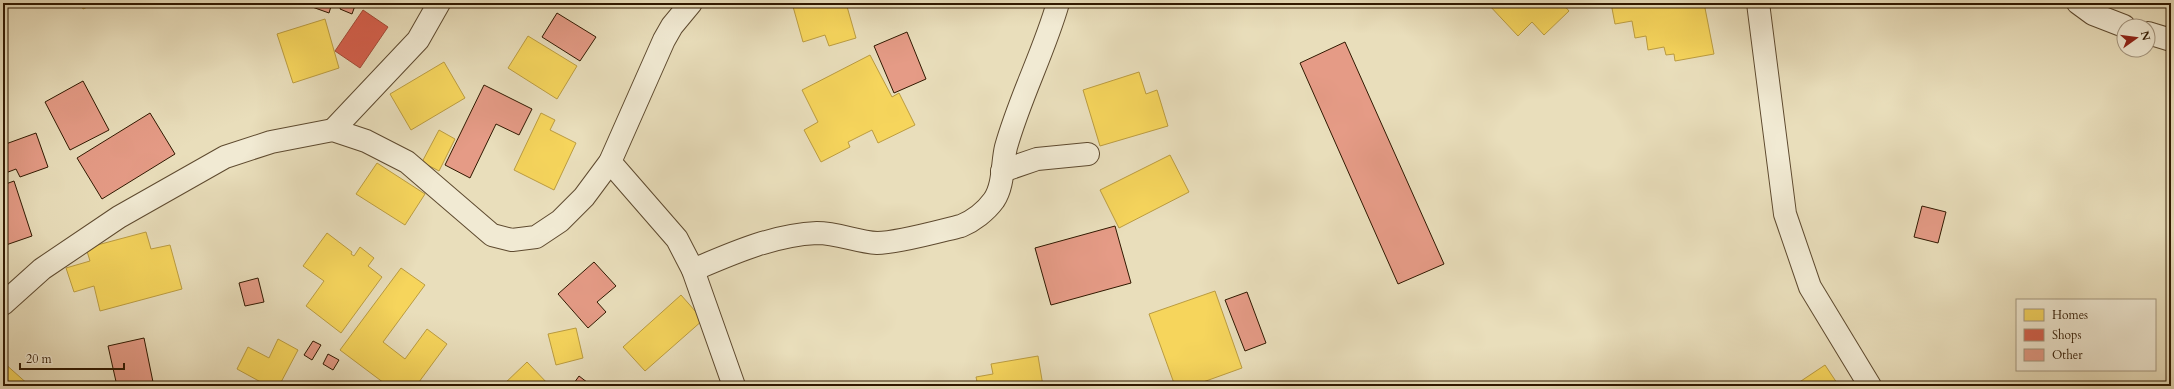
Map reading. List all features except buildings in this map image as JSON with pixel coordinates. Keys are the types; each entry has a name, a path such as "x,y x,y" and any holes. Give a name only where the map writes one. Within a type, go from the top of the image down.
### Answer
{"street":[{"path":"333,130 418,40 439,3"},
{"path":"3,304 42,269 119,217 225,156 271,142 333,130 366,141 407,162 492,235 512,240 536,237 555,225 584,197 610,162 664,40 672,26 691,3"},
{"path":"693,270 740,250 773,240 817,233 840,235 864,242 879,243 961,226 980,214 994,200 1002,171 1006,148 1023,93 1058,3"},
{"path":"1758,3 1784,214 1810,287 1870,386"},
{"path":"2078,3 2094,14 2116,23"},
{"path":"2156,35 2171,40"},
{"path":"1002,171 1037,159 1088,154"},
{"path":"610,162 677,239 693,270 734,386"}]}
